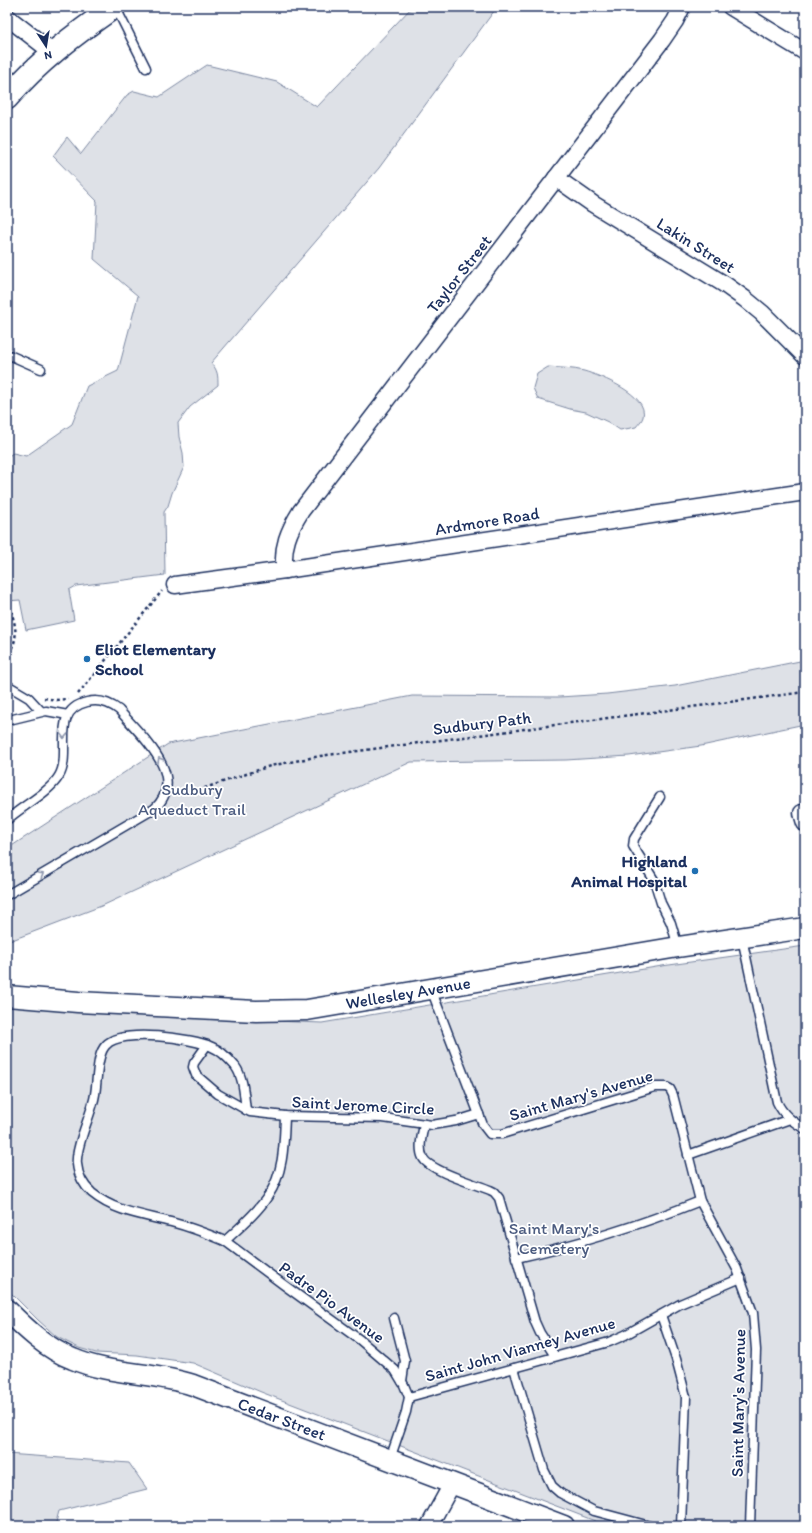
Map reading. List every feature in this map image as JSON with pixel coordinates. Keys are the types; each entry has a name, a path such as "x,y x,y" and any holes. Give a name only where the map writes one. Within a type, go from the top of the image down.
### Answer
{"main road":[{"path":"7,98 20,82 52,52 115,7"}],"street":[{"name":"Taylor Street","path":"285,570 284,551 286,540 301,511 662,40 675,21 682,7"},
{"path":"731,7 805,52"},
{"path":"7,17 52,52"},
{"name":"Lakin Street","path":"556,178 593,204 745,299 765,316 805,356"},
{"name":"Ardmore Road","path":"175,585 285,570 805,492"},
{"name":"Wellesley Avenue","path":"7,996 84,1002 278,1011 313,1009 678,947 805,928"},
{"name":"Cedar Street","path":"7,1310 41,1341 72,1359 95,1366 159,1376 189,1383 564,1526"},
{"path":"428,1526 452,1484"}],"lane":[{"path":"115,7 146,68"},
{"path":"7,354 40,369"},
{"path":"7,685 29,698 41,711"},
{"path":"7,820 20,808 48,789 59,777 63,764 64,729 68,715 81,704 101,701 114,706 152,748 166,773 165,797 149,814 7,895"},
{"path":"13,719 41,711 52,711 68,715"},
{"path":"660,797 632,844 654,880 661,904 670,920 678,947"},
{"path":"742,937 777,1102 781,1110 790,1119 805,1129"},
{"name":"Saint Mary's Avenue","path":"431,989 479,1114 487,1132 493,1135 502,1134 655,1088 670,1088 674,1095 700,1201 741,1278 753,1313 756,1350 750,1526"},
{"name":"Padre Pio Avenue","path":"207,1045 180,1038 131,1036 117,1038 106,1045 100,1056 93,1104 79,1147 76,1164 82,1182 91,1192 111,1206 139,1215 188,1227 225,1241 284,1286 360,1340 391,1365 402,1381 409,1397"},
{"path":"207,1045 217,1049 231,1062 238,1072 243,1086 246,1110"},
{"name":"Saint Jerome Circle","path":"207,1045 194,1063 194,1071 196,1075 218,1094 246,1110 255,1113 285,1116 383,1118 437,1125 479,1114"},
{"path":"225,1241 261,1206 269,1196 277,1177 283,1156 285,1116"},
{"path":"688,1155 790,1119"},
{"path":"424,1124 421,1147 427,1163 438,1170 490,1190 496,1195 500,1202 535,1322 540,1333 555,1356"},
{"path":"516,1258 591,1238 700,1201"},
{"name":"Saint John Vianney Avenue","path":"390,1459 406,1412 409,1397 609,1342 626,1335 661,1314 701,1294 741,1278"},
{"path":"661,1314 676,1359 686,1397 681,1526"},
{"path":"394,1318 405,1361 402,1381"},
{"path":"514,1368 544,1470 552,1486 560,1493 594,1510 650,1526"}],"path":[{"path":"29,698 33,697 66,700 78,694 155,598 165,588 175,585"},
{"path":"7,606 11,612 16,635 7,656"},
{"name":"Sudbury Path","path":"166,792 192,792 270,766 320,756 805,692"}],"green space":[{"path":"412,7 497,7 379,168 211,363 217,373 218,385 190,407 178,423 184,467 172,493 168,506 164,512 165,575 76,586 69,590 74,620 26,630 20,600 7,601 7,457 13,453 26,456 72,424 87,386 118,371 138,296 94,259 97,201 53,156 67,137 81,154 127,95 134,91 159,97 207,65 277,82 317,107"},
{"path":"548,367 584,371 612,382 639,401 643,409 642,420 636,427 620,430 608,422 586,412 570,409 538,399 533,388 537,374"},
{"name":"Sudbury Aqueduct Trail","path":"805,660 805,724 701,746 629,756 566,760 411,762 104,905 7,942 7,849 168,744 412,696 559,697 607,694 675,686"},
{"name":"Saint Mary's Cemetery","path":"805,946 805,1526 608,1526 261,1392 193,1363 137,1355 96,1353 79,1348 57,1337 7,1289 7,1006 111,1014 322,1023 662,966"},
{"path":"7,1454 129,1463 147,1489 59,1511 55,1526 7,1526"}],"place":[{"name":"Eliot Elementary School","path":"87,659"},
{"name":"Highland Animal Hospital","path":"695,871"}]}
